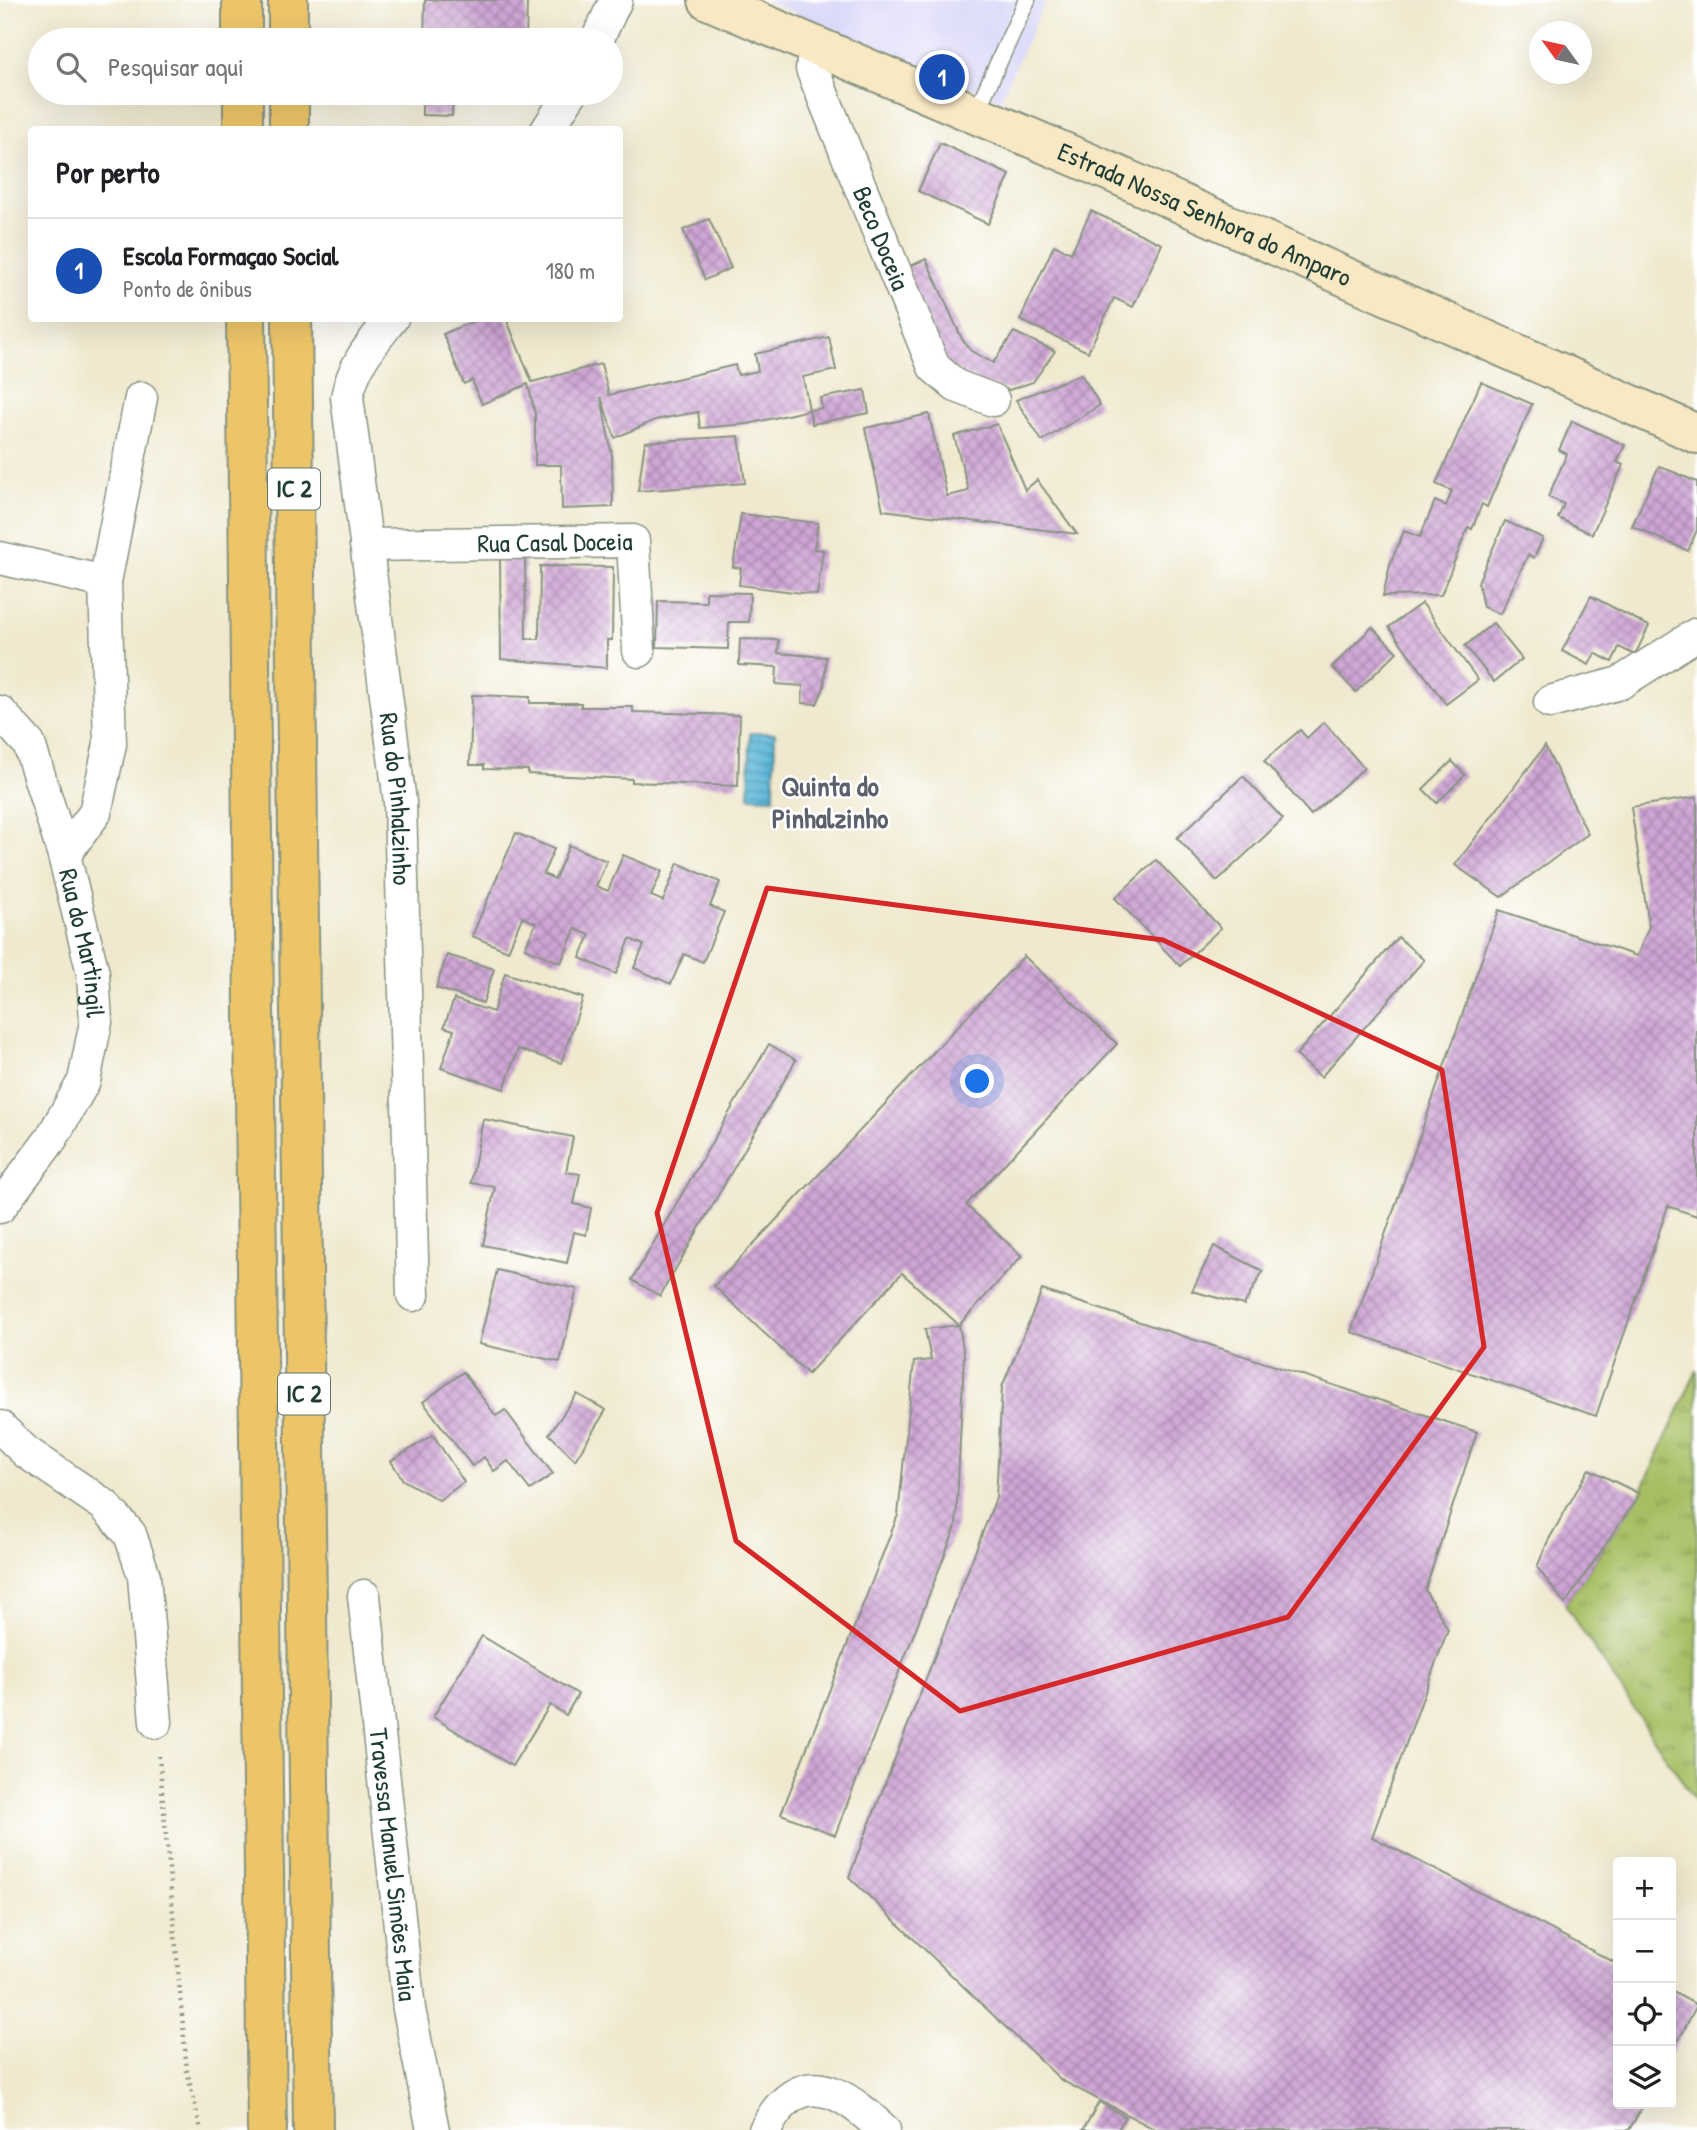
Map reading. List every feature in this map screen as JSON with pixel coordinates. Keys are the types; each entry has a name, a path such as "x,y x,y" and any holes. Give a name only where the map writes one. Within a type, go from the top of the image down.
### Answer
{"highway":[{"path":"242,0 242,28"},
{"path":"288,0 288,28"},
{"path":"243,105 243,126"},
{"path":"289,105 289,126"},
{"name":"IC 2","path":"246,322 267,2130"},
{"name":"IC 2","path":"292,322 313,2130"}],"main road":[{"name":"Estrada Nossa Senhora do Amparo","path":"708,0 1382,291 1697,434"}],"street":[{"path":"603,28 616,0"},
{"name":"Beco Doceia","path":"816,46 812,69 934,367 956,386 993,400"},
{"path":"550,126 563,105"},
{"name":"Rua do Pinhalzinho","path":"389,322 364,353 351,376 347,397 400,802 414,1295"},
{"path":"64,855 95,813 110,744 105,582 141,398"},
{"name":"Rua Casal Doceia","path":"366,545 633,541 639,651"},
{"path":"0,558 105,582"},
{"path":"1550,702 1620,683 1697,634"},
{"name":"Rua do Martingil","path":"0,712 29,744 64,855 93,973 96,1023 84,1081 51,1139 0,1208"},
{"path":"0,1427 26,1451 104,1505 130,1534 144,1576 156,1722"},
{"name":"Travessa Manuel Simões Maia","path":"364,1596 409,2009 433,2130"},
{"path":"765,2130 780,2106 800,2092 819,2089 838,2093 884,2130"}],"lane":[{"path":"975,114 1027,0"}],"path":[{"path":"156,1722 187,2071 201,2130"}],"highlighted area":[{"path":"767,888 1163,940 1442,1070 1484,1347 1288,1617 960,1711 736,1541 657,1213"}],"shaded area":[{"path":"764,0 1046,0 1000,100"}],"green space":[{"path":"1697,1370 1697,1804 1565,1604 1640,1494"}],"water":[{"path":"750,733 775,733 774,798 749,797"}],"building":[{"path":"425,0 527,0 526,28 424,28"},
{"path":"422,105 452,105 452,116 422,115"},
{"path":"940,143 1010,175 988,224 918,191"},
{"path":"1091,211 1162,244 1133,307 1114,298 1088,352 1020,320 1054,245 1071,253"},
{"path":"709,219 731,268 705,280 683,230"},
{"path":"926,259 962,339 971,351 993,363 1014,332 1055,351 1033,382 1009,390 980,383 945,362 905,268"},
{"path":"471,322 508,322 532,382 601,364 609,395 735,365 738,375 758,371 755,354 829,337 836,370 803,377 809,410 748,424 700,428 698,412 655,420 615,438 601,397 612,455 613,507 562,509 561,465 535,465 535,414 528,384 482,404 472,380 464,384 443,334"},
{"path":"1081,374 1100,405 1042,441 1016,400"},
{"path":"1481,382 1532,404 1487,507 1482,504 1472,529 1468,527 1441,595 1383,596 1390,564 1404,531 1420,537 1435,501 1446,506 1452,491 1436,484"},
{"path":"865,390 869,413 812,424 809,410 822,408 820,398"},
{"path":"929,414 947,496 969,491 954,436 997,424 1025,490 1037,480 1077,534 883,510 865,428"},
{"path":"1572,421 1625,445 1617,462 1623,465 1592,534 1558,518 1564,504 1548,497 1567,454 1559,450"},
{"path":"739,436 745,483 638,491 645,442"},
{"path":"1659,466 1697,482 1697,530 1688,551 1632,526"},
{"path":"741,514 818,523 814,549 823,550 817,595 739,585 741,568 733,567"},
{"path":"1505,521 1543,538 1534,558 1528,555 1500,614 1483,607 1478,582"},
{"path":"500,556 525,556 526,639 539,639 540,566 613,567 612,640 607,640 607,668 501,659"},
{"path":"706,592 750,593 749,622 729,622 728,649 657,647 658,601 706,602"},
{"path":"1591,596 1649,626 1635,655 1619,647 1612,662 1595,653 1589,665 1562,651"},
{"path":"1422,603 1478,680 1446,704 1389,627"},
{"path":"1493,623 1522,659 1494,682 1465,646"},
{"path":"1372,627 1397,652 1356,692 1332,667"},
{"path":"740,639 779,640 778,653 826,657 824,687 817,704 802,703 803,686 776,684 777,667 739,665"},
{"path":"472,695 530,697 530,703 581,703 581,707 633,707 633,712 740,715 738,786 528,774 528,770 484,769 484,765 470,765"},
{"path":"1324,722 1364,768 1311,815 1264,761 1300,730 1307,738"},
{"path":"1545,746 1588,834 1501,897 1455,865"},
{"path":"1452,761 1465,775 1437,803 1423,789"},
{"path":"1243,776 1283,819 1217,881 1177,838"},
{"path":"1697,797 1697,1216 1668,1206 1596,1416 1351,1332 1499,910 1637,956 1649,926 1631,807"},
{"path":"516,833 554,849 543,874 555,879 569,845 607,861 596,886 608,891 623,855 662,871 651,896 663,901 678,863 720,882 710,906 724,912 703,962 684,954 671,984 634,968 644,945 630,939 616,974 580,958 590,935 575,929 561,963 525,948 536,923 522,917 508,951 472,936"},
{"path":"1156,860 1221,928 1180,966 1115,898"},
{"path":"1398,937 1424,960 1321,1077 1296,1055"},
{"path":"447,955 494,969 483,1003 436,988"},
{"path":"1024,956 1117,1044 966,1205 1022,1256 959,1325 902,1273 808,1374 714,1286"},
{"path":"505,973 583,998 561,1063 518,1049 504,1089 441,1068 454,1030 444,1027 454,999 493,1012"},
{"path":"769,1044 796,1060 660,1296 632,1280"},
{"path":"483,1119 573,1137 566,1172 580,1174 574,1204 591,1208 586,1235 574,1232 567,1263 483,1245 495,1187 471,1183"},
{"path":"1214,1246 1263,1271 1244,1305 1192,1291"},
{"path":"497,1270 577,1289 560,1362 479,1344"},
{"path":"1042,1290 1477,1432 1425,1590 1448,1629 1372,1837 1613,1961 1613,2109 1641,2109 1629,2130 1156,2130 1061,2080 849,1877 996,1498 1002,1387"},
{"path":"959,1325 964,1355 956,1526 835,1835 781,1814 898,1515 914,1362 931,1360 925,1329"},
{"path":"463,1372 496,1416 505,1410 553,1474 530,1490 508,1461 494,1471 484,1457 472,1466 423,1402"},
{"path":"577,1394 606,1410 575,1460 549,1434"},
{"path":"433,1435 464,1482 439,1500 403,1480 391,1461"},
{"path":"1589,1469 1640,1494 1565,1604 1537,1567 1548,1541"},
{"path":"482,1636 578,1694 566,1715 550,1705 512,1766 433,1717"},
{"path":"1676,1994 1697,2005 1676,2045"},
{"path":"1099,2102 1125,2117 1118,2130 1083,2130"}],"place":[{"name":"Escola Formaçao Social","path":"942,77"}],"district":[{"name":"Quinta do Pinhalzinho","path":"830,802"}]}
